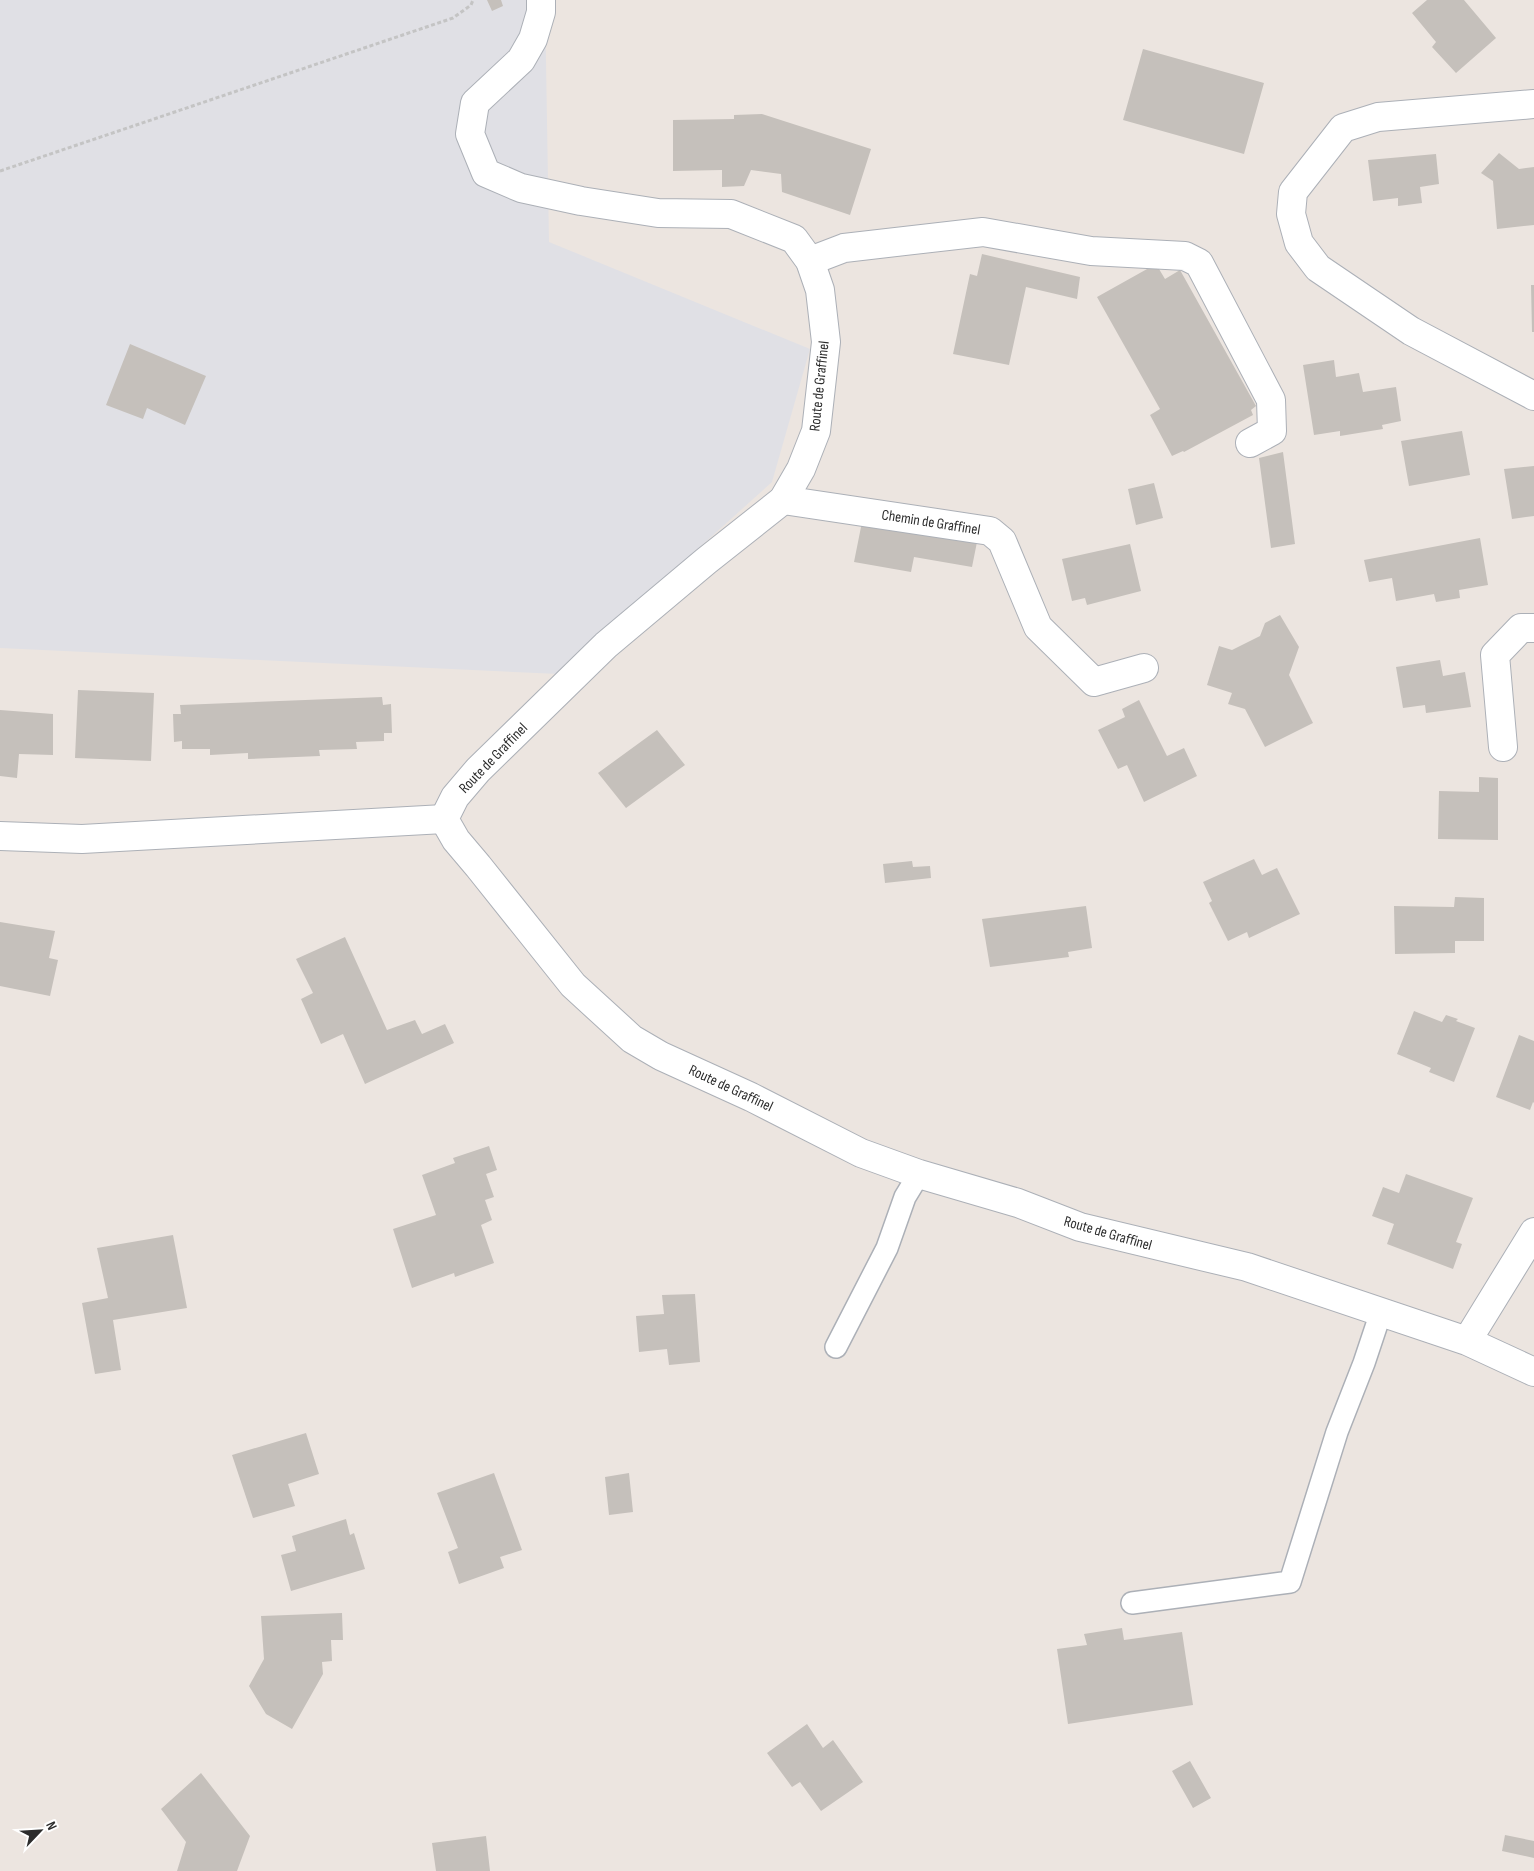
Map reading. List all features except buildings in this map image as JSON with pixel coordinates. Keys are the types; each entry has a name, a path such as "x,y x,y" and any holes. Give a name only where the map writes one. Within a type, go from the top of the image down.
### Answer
{"street":[{"name":"Route de Graffinel","path":"541,0 541,12 533,40 521,60 474,103 470,134 486,173 521,188 581,201 658,213 732,214 794,239 810,261 820,290 826,342 816,431 801,469 783,500 706,561 606,645 478,770 454,797 444,819 456,840 573,985 632,1039 661,1056 752,1097 861,1153 919,1174 1018,1203 1080,1227 1247,1267 1467,1341 1534,1372"},
{"path":"1534,104 1378,117 1343,128 1293,192 1291,214 1299,244 1318,268 1411,331 1534,396"},
{"path":"810,261 844,248 983,232 1091,251 1185,256 1200,263 1270,400 1272,431 1250,443"},
{"name":"Chemin de Graffinel","path":"783,500 990,531 1002,541 1038,627 1094,682 1144,668"},
{"path":"1503,747 1495,655 1521,628 1534,628"},
{"path":"0,836 82,839 444,819"},
{"path":"1467,1341 1534,1232"}],"lane":[{"path":"836,1347 887,1248 904,1197 919,1174"},
{"path":"1132,1603 1290,1582 1337,1432 1364,1363 1381,1312"}],"path":[{"path":"0,172 453,18 471,5 473,0"}],"shaded area":[{"path":"0,0 545,0 549,242 810,349 772,482 559,674 0,648"}]}
